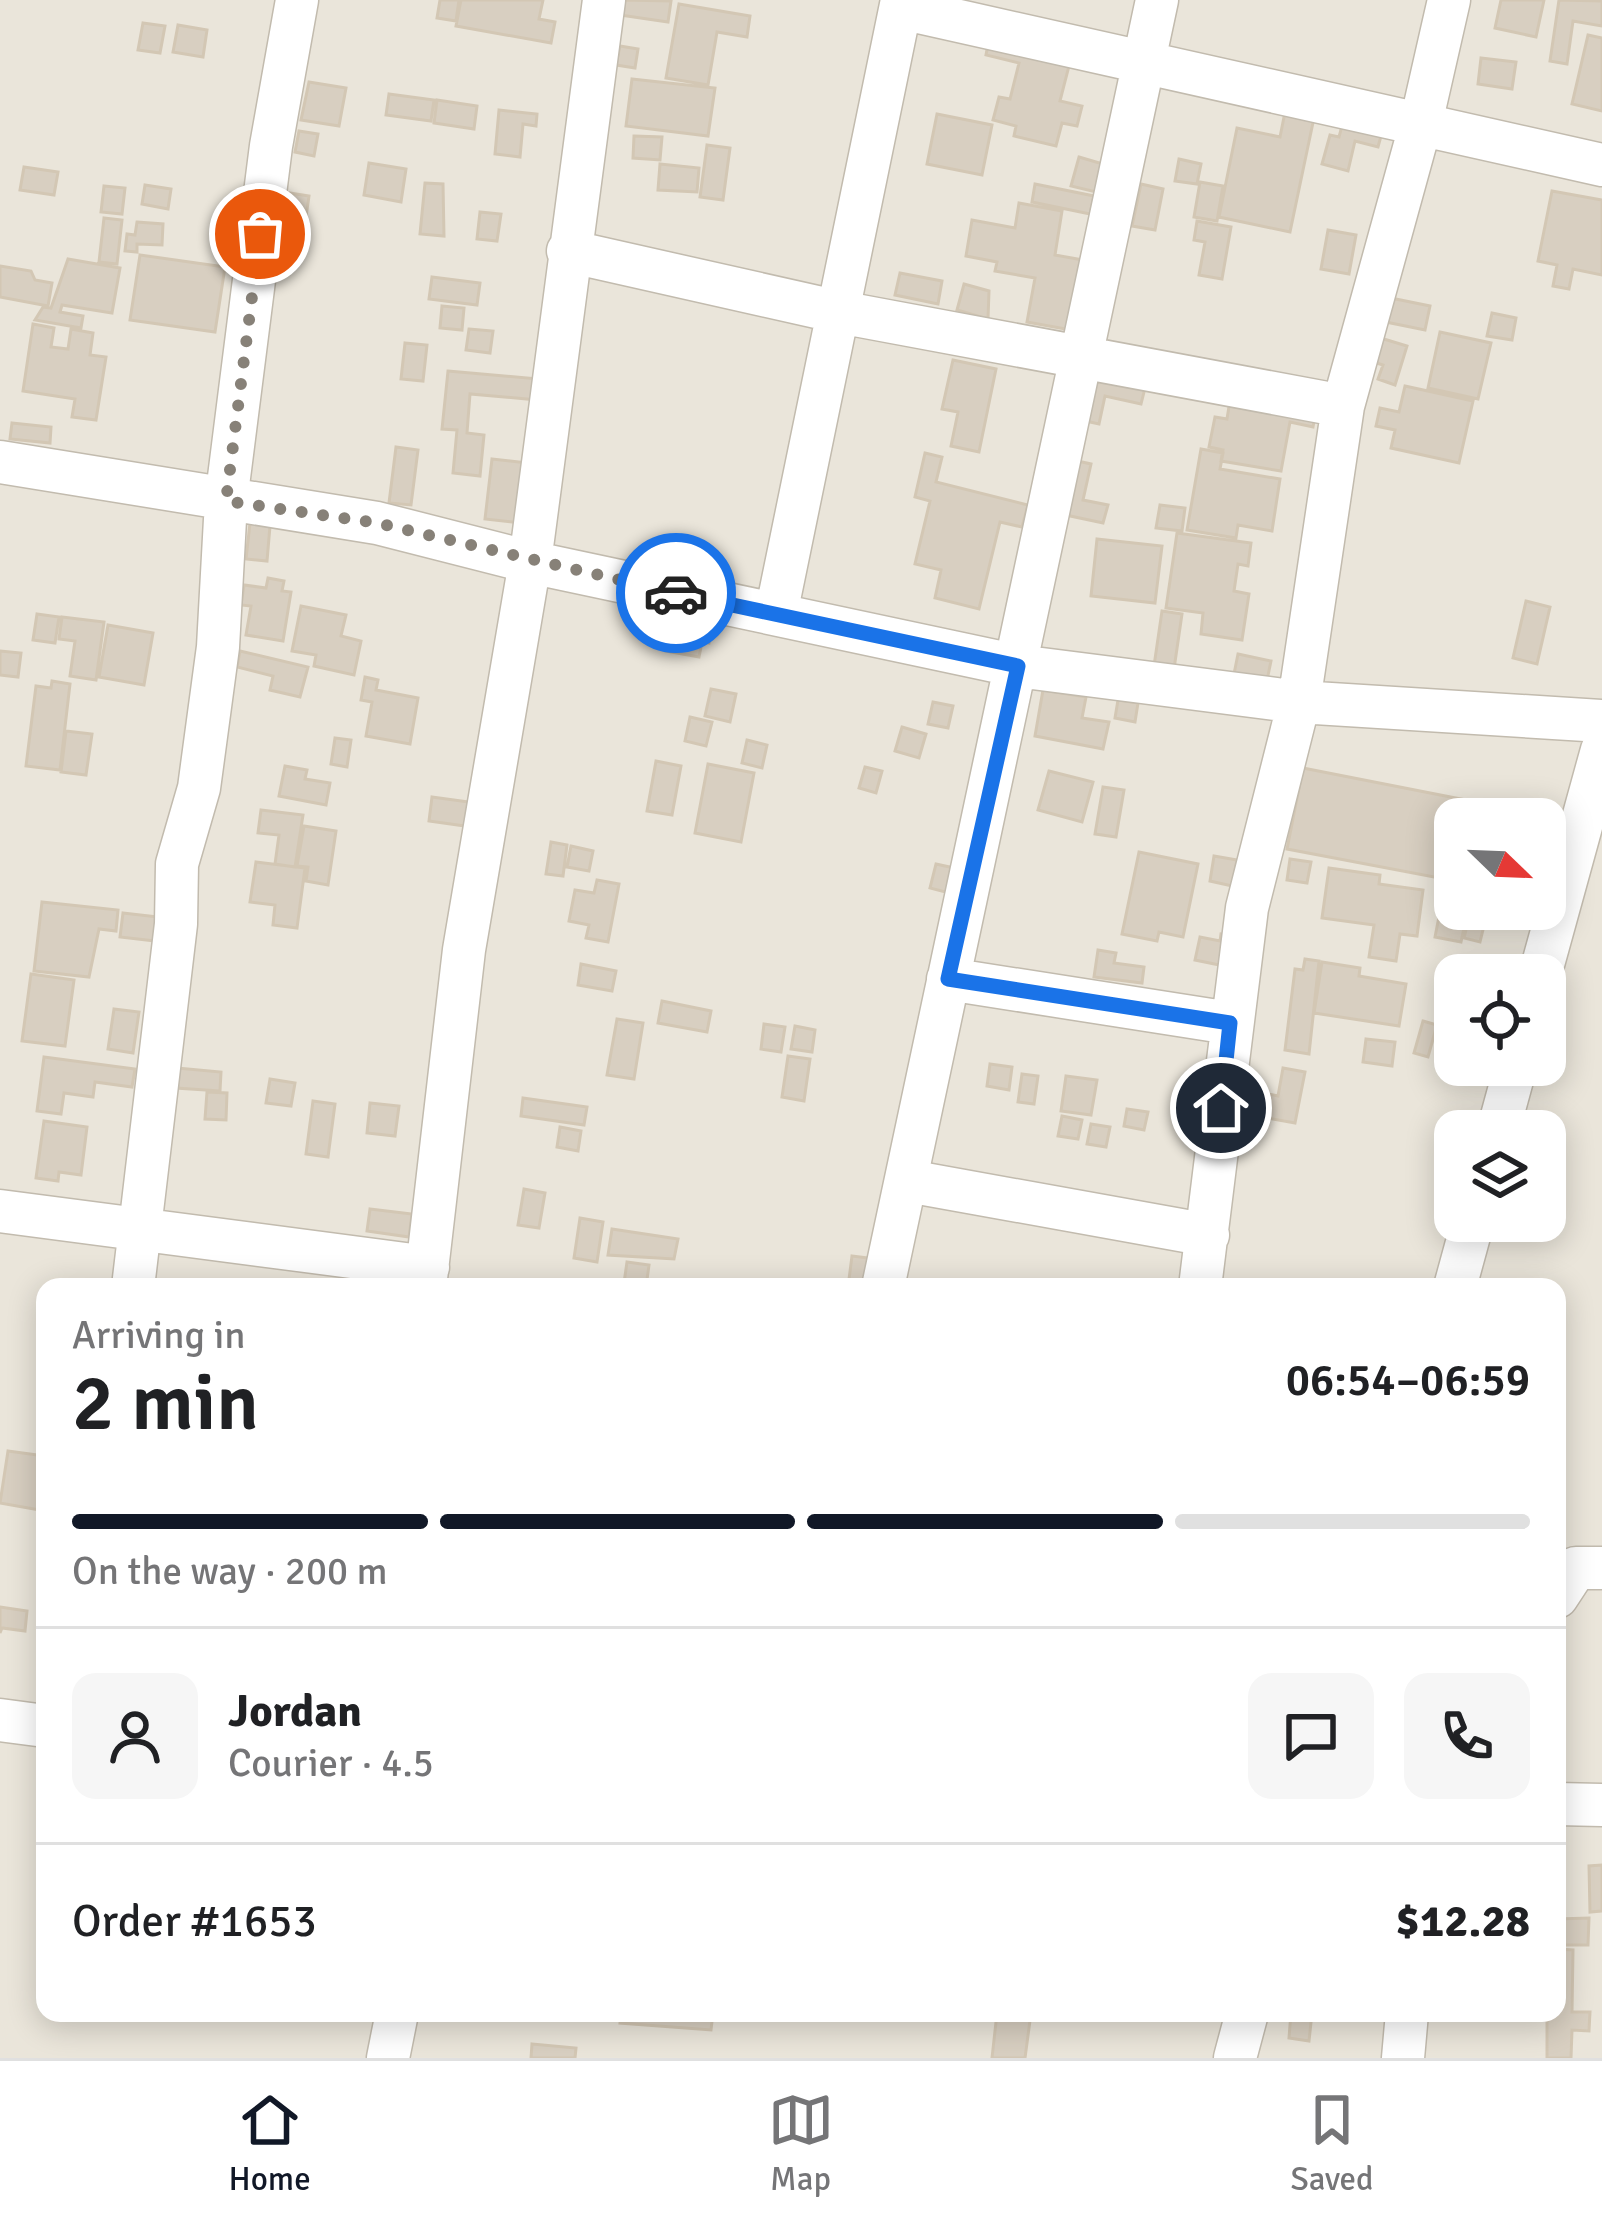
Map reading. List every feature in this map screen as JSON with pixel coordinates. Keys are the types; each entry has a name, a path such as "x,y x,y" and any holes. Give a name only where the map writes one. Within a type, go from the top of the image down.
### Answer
{"street":[{"path":"134,1278 176,924 177,864 199,788 218,647 226,501 271,146 296,0"},
{"path":"0,1211 141,1225 427,1277 464,950 530,562 604,0"},
{"path":"885,1278 1157,0"},
{"path":"1201,1278 1247,908 1299,702 1342,406 1421,123 1449,0"},
{"path":"776,614 902,4 1602,165"},
{"path":"568,251 838,312 1342,406"},
{"path":"0,462 377,523 530,562 1018,666 1299,702 1602,721"},
{"path":"1546,954 1602,749"},
{"path":"948,979 1230,1023"},
{"path":"908,1181 1208,1234"},
{"path":"1457,1278 1467,1242"},
{"path":"1566,1583 1576,1568 1602,1568"},
{"path":"0,1720 36,1725"},
{"path":"1566,1804 1602,1805"},
{"path":"388,2058 395,2022"},
{"path":"1235,2058 1245,2022"},
{"path":"1403,2058 1406,2022"}],"shaded area":[{"path":"0,0 1602,0 1602,2058 0,2058"}],"building":[{"path":"440,0 459,0 456,21 437,18"},
{"path":"461,0 543,0 539,19 555,22 551,43 456,26"},
{"path":"622,0 671,1 668,22 620,15"},
{"path":"1501,0 1544,0 1536,37 1495,28"},
{"path":"1559,0 1602,1 1602,26 1573,21 1567,64 1550,61"},
{"path":"679,4 750,16 747,37 717,32 708,85 666,78"},
{"path":"143,23 165,26 160,53 138,50"},
{"path":"178,25 207,30 203,57 173,52"},
{"path":"1588,35 1602,38 1602,111 1572,104"},
{"path":"989,39 1071,58 1060,101 1082,106 1077,126 1062,123 1056,146 1014,136 1016,126 993,120 999,97 1010,99 1019,63 986,55"},
{"path":"620,46 638,49 635,68 616,65"},
{"path":"1481,58 1516,62 1512,89 1478,84"},
{"path":"632,79 715,88 708,136 626,126"},
{"path":"309,82 346,88 339,126 301,120"},
{"path":"389,94 434,100 431,121 386,115"},
{"path":"437,100 477,106 474,129 434,123"},
{"path":"1286,107 1315,113 1290,232 1219,217 1237,128 1280,137"},
{"path":"499,110 537,114 536,126 523,124 520,157 495,154"},
{"path":"937,114 992,125 982,175 927,164"},
{"path":"1345,115 1384,125 1378,147 1355,141 1348,171 1322,164 1330,135 1339,137"},
{"path":"299,131 318,134 314,156 295,152"},
{"path":"634,136 662,137 660,160 633,158"},
{"path":"707,145 730,148 723,200 700,197"},
{"path":"1079,157 1103,164 1096,192 1071,186"},
{"path":"1179,159 1201,164 1197,184 1175,181"},
{"path":"369,163 406,169 401,202 364,195"},
{"path":"660,164 699,168 697,192 658,190"},
{"path":"24,167 58,172 54,195 20,190"},
{"path":"1200,182 1223,186 1217,221 1194,217"},
{"path":"425,183 443,184 444,236 420,234"},
{"path":"1035,184 1094,196 1090,214 1032,202"},
{"path":"1141,184 1163,189 1155,230 1132,226"},
{"path":"145,185 171,189 168,209 142,204"},
{"path":"104,186 125,188 122,214 101,212"},
{"path":"1552,191 1602,200 1602,275 1573,269 1569,289 1553,286 1557,265 1538,261"},
{"path":"290,193 309,196 306,217 287,214"},
{"path":"1019,203 1062,211 1055,255 1083,260 1071,330 1027,322 1035,278 995,271 997,262 966,256 972,220 1015,228"},
{"path":"480,212 501,214 497,241 477,239"},
{"path":"104,218 122,220 117,264 99,262"},
{"path":"1197,221 1231,227 1222,279 1199,275 1205,242 1194,240"},
{"path":"137,222 163,224 162,245 137,244 137,252 125,251 127,234 135,235"},
{"path":"1328,230 1356,235 1349,274 1321,269"},
{"path":"140,255 225,267 215,332 130,320"},
{"path":"68,259 120,268 112,313 62,305 60,312 83,316 81,328 35,320 43,307 51,308"},
{"path":"0,266 31,271 35,280 52,283 48,306 0,297"},
{"path":"900,273 942,281 938,304 895,295"},
{"path":"432,277 480,283 477,305 429,299"},
{"path":"964,284 989,291 988,319 957,310"},
{"path":"1386,297 1430,306 1425,330 1381,321"},
{"path":"442,306 464,308 462,330 440,328"},
{"path":"1492,313 1516,318 1512,340 1487,336"},
{"path":"33,324 54,328 51,347 68,349 71,329 93,333 90,355 106,357 96,420 72,417 75,399 23,391"},
{"path":"469,329 493,331 490,353 466,350"},
{"path":"1440,332 1491,343 1478,399 1428,388"},
{"path":"1374,336 1407,346 1395,385 1378,379 1383,365 1367,360"},
{"path":"405,343 427,345 423,381 401,379"},
{"path":"953,360 996,369 979,452 951,446 958,412 942,409"},
{"path":"1092,368 1147,380 1141,404 1105,396 1099,424 1081,420"},
{"path":"448,371 539,379 538,400 470,394 467,433 484,435 480,476 453,473 457,430 442,429"},
{"path":"1405,386 1473,401 1459,463 1391,448 1395,430 1376,426 1380,408 1399,412"},
{"path":"1231,394 1316,410 1313,427 1290,422 1281,471 1221,461 1223,450 1209,447 1215,417 1227,419"},
{"path":"12,423 51,427 50,443 10,439"},
{"path":"396,447 418,450 411,505 389,503"},
{"path":"1201,449 1223,453 1220,469 1280,479 1272,531 1238,525 1236,538 1187,530"},
{"path":"925,453 942,457 936,482 1028,505 1022,527 1000,522 979,609 935,598 941,570 915,564 930,501 915,497"},
{"path":"492,459 528,463 521,523 485,519"},
{"path":"1073,460 1091,464 1083,500 1108,505 1103,523 1061,514"},
{"path":"1160,505 1185,508 1182,531 1156,528"},
{"path":"250,523 270,526 267,561 246,559"},
{"path":"1177,533 1251,543 1248,566 1238,564 1234,591 1249,594 1242,640 1201,634 1203,613 1166,608"},
{"path":"1097,539 1162,546 1155,603 1091,596"},
{"path":"268,578 284,581 282,591 291,592 283,641 246,635 251,606 241,605 244,585 266,588"},
{"path":"1526,601 1550,607 1537,664 1513,658"},
{"path":"674,603 715,611 709,643 702,642 699,657 666,651"},
{"path":"301,606 346,615 341,636 361,641 354,675 314,666 316,655 292,651"},
{"path":"1162,611 1182,614 1174,669 1154,666"},
{"path":"37,614 59,617 55,643 33,640"},
{"path":"62,617 104,622 96,680 70,676 75,641 59,639"},
{"path":"108,625 153,633 144,685 99,677"},
{"path":"0,651 21,653 18,677 0,675"},
{"path":"240,651 308,667 300,697 270,690 273,676 237,667"},
{"path":"1238,654 1271,661 1266,685 1233,679"},
{"path":"365,677 378,680 376,690 418,698 410,744 366,736 372,702 361,700"},
{"path":"52,681 70,684 60,770 26,766 36,686 51,688"},
{"path":"711,689 736,694 730,722 705,716"},
{"path":"1043,690 1086,697 1082,718 1109,722 1103,749 1035,736"},
{"path":"1118,700 1138,703 1135,722 1115,718"},
{"path":"933,702 953,706 948,728 928,724"},
{"path":"690,717 712,722 706,746 685,741"},
{"path":"902,727 926,734 919,758 895,751"},
{"path":"66,731 92,734 86,775 61,772"},
{"path":"335,738 351,740 347,767 331,764"},
{"path":"747,740 767,745 762,768 742,763"},
{"path":"656,761 681,766 672,815 647,811"},
{"path":"708,764 754,773 741,842 695,833"},
{"path":"285,766 307,770 305,779 330,783 326,805 279,796"},
{"path":"865,767 882,771 876,793 859,788"},
{"path":"1303,768 1456,798 1434,798 1434,877 1287,849"},
{"path":"1049,771 1093,782 1082,822 1038,810"},
{"path":"1103,787 1124,790 1116,837 1095,834"},
{"path":"432,797 476,803 472,827 429,821"},
{"path":"261,810 303,815 295,867 275,864 279,835 258,833"},
{"path":"304,826 336,831 328,885 306,881 308,867 297,866"},
{"path":"551,842 567,845 563,876 546,874"},
{"path":"571,846 593,851 589,871 567,867"},
{"path":"1139,852 1198,864 1183,937 1159,932 1157,941 1122,934"},
{"path":"1214,856 1237,860 1232,886 1210,881"},
{"path":"1290,859 1311,862 1307,883 1287,880"},
{"path":"256,862 305,868 297,928 273,925 275,905 250,902"},
{"path":"936,864 954,868 949,893 930,888"},
{"path":"1329,868 1380,875 1379,884 1423,890 1417,936 1400,934 1396,961 1369,957 1374,925 1322,918"},
{"path":"597,880 619,884 608,942 586,938 589,925 569,921 575,890 594,893"},
{"path":"42,902 118,910 116,931 99,929 89,977 34,971"},
{"path":"123,913 167,918 164,942 120,937"},
{"path":"1436,930 1464,930 1461,942 1435,937"},
{"path":"1466,930 1483,930 1480,942 1464,938"},
{"path":"1221,934 1241,938 1234,968 1195,960 1200,937 1220,941"},
{"path":"1098,950 1116,953 1114,963 1144,967 1142,983 1094,977"},
{"path":"1305,959 1319,961 1309,1054 1285,1050 1295,969 1303,970"},
{"path":"1322,962 1360,968 1359,976 1406,984 1399,1026 1314,1013"},
{"path":"581,964 616,971 612,991 578,985"},
{"path":"31,974 74,980 65,1046 22,1041"},
{"path":"662,1001 711,1011 707,1032 658,1023"},
{"path":"114,1009 139,1012 133,1053 108,1049"},
{"path":"617,1019 643,1023 634,1079 607,1075"},
{"path":"1423,1021 1434,1024 1428,1057 1414,1053"},
{"path":"764,1024 785,1027 781,1052 761,1049"},
{"path":"795,1026 815,1030 812,1052 791,1049"},
{"path":"1366,1039 1395,1042 1392,1066 1363,1062"},
{"path":"788,1056 810,1059 804,1101 782,1097"},
{"path":"44,1057 135,1069 132,1087 95,1082 93,1097 64,1093 61,1114 37,1111"},
{"path":"990,1064 1012,1067 1009,1090 987,1086"},
{"path":"177,1068 221,1072 220,1091 176,1088"},
{"path":"1283,1068 1305,1072 1295,1123 1256,1116 1260,1092 1278,1096"},
{"path":"1022,1074 1038,1076 1034,1104 1018,1102"},
{"path":"1066,1076 1097,1080 1091,1115 1061,1111"},
{"path":"270,1079 295,1083 291,1106 266,1103"},
{"path":"207,1092 227,1093 226,1120 205,1119"},
{"path":"523,1098 587,1107 584,1125 521,1116"},
{"path":"313,1101 335,1104 328,1157 306,1154"},
{"path":"370,1103 399,1106 395,1136 367,1133"},
{"path":"1127,1109 1148,1112 1144,1130 1124,1126"},
{"path":"1062,1116 1082,1120 1078,1139 1058,1136"},
{"path":"44,1121 87,1127 81,1175 59,1172 58,1181 36,1178"},
{"path":"1091,1124 1110,1127 1106,1147 1087,1144"},
{"path":"560,1127 581,1131 578,1151 557,1147"},
{"path":"524,1189 545,1193 539,1228 518,1225"},
{"path":"370,1209 412,1214 409,1237 367,1231"},
{"path":"580,1218 603,1222 597,1262 574,1258"},
{"path":"612,1229 678,1239 674,1259 608,1255"},
{"path":"852,1256 876,1259 873,1278 849,1278"},
{"path":"627,1262 649,1265 647,1278 625,1278"},
{"path":"8,1451 36,1455 36,1509 0,1503"},
{"path":"0,1607 27,1611 25,1631 2,1628 0,1633"},
{"path":"1602,1865 1602,1911 1590,1912 1589,1866"},
{"path":"1589,1918 1588,1945 1566,1945 1566,1919"},
{"path":"1566,1950 1573,1950 1572,2012 1590,2012 1589,2031 1572,2030 1571,2058 1547,2058 1547,2022 1566,2022"},
{"path":"620,2022 712,2022 711,2030"},
{"path":"996,2022 1030,2022 1025,2058 992,2058"},
{"path":"1290,2022 1311,2022 1309,2041 1289,2038"},
{"path":"532,2044 576,2048 575,2058 531,2058"}],"way so far":[{"path":"260,234 226,501 377,523 676,593"}],"route":[{"path":"676,593 1018,666 948,979 1230,1023 1221,1108"}]}
